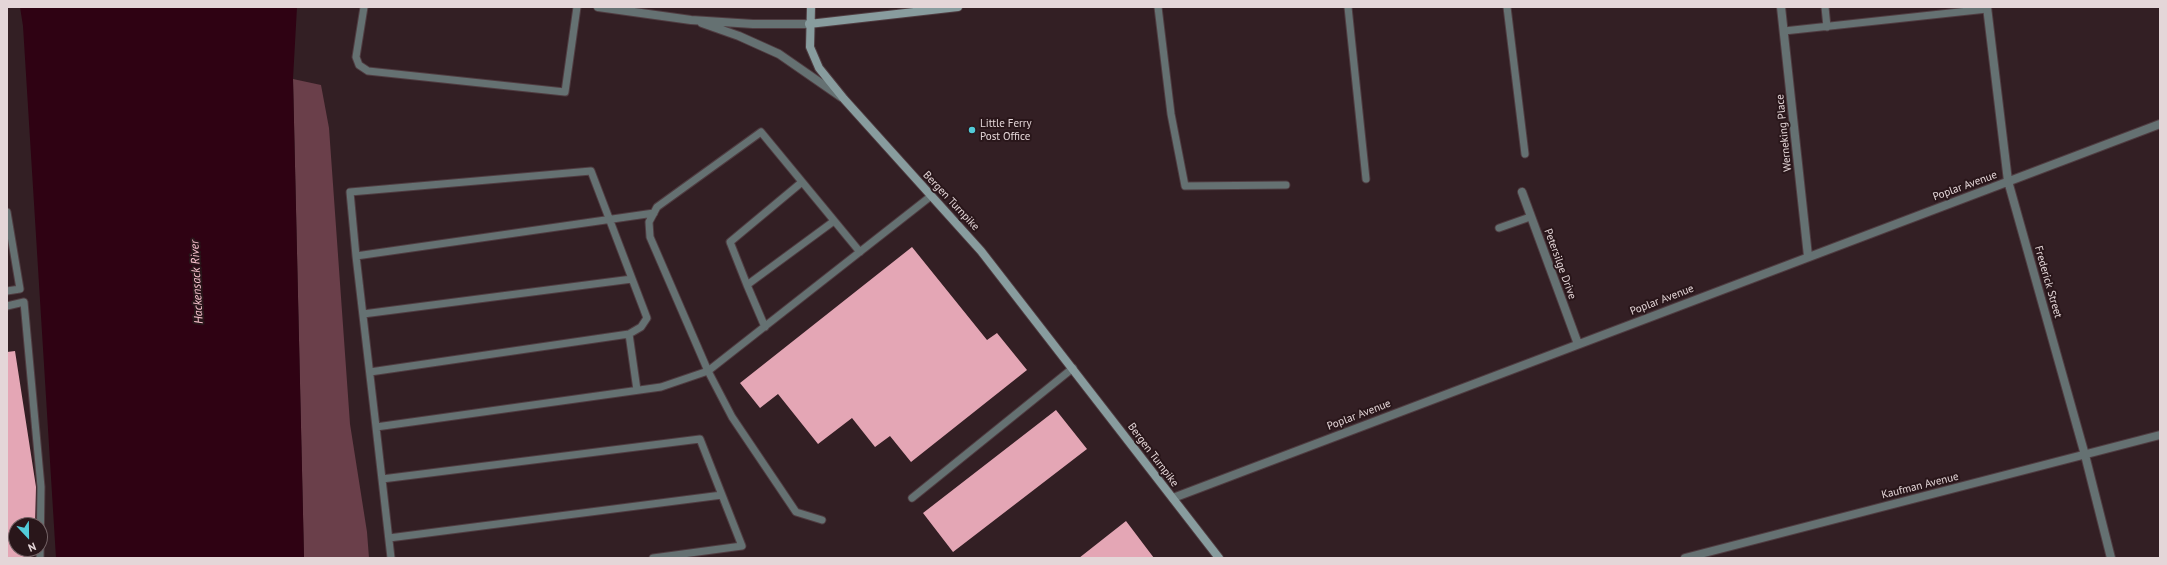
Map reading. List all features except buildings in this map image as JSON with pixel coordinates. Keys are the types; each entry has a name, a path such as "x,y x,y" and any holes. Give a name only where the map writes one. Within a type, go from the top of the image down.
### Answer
{"street":[{"path":"598,7 691,20 753,24 809,24 958,7"},
{"name":"Bergen Turnpike","path":"811,7 809,24 810,46 819,68 844,99 981,251 1219,558"},
{"name":"Werneking Place","path":"1781,7 1808,256"},
{"name":"Frederick Street","path":"1987,8 2008,182 2085,455 2111,558"},
{"path":"691,20 739,36 779,54 844,99"},
{"name":"Poplar Avenue","path":"1172,498 2160,124"},
{"name":"Petersilge Drive","path":"1522,192 1578,344"},
{"name":"Kaufman Avenue","path":"1685,558 2160,435"}],"lane":[{"path":"364,7 356,57 359,65 368,71 565,92 577,7"},
{"path":"1158,7 1171,114 1184,186 1286,185"},
{"path":"1348,7 1366,179"},
{"path":"1507,7 1526,154"},
{"path":"1825,7 1827,27"},
{"path":"1784,31 1827,27 1954,10 1987,8"},
{"path":"822,520 796,512 732,417 708,371 650,237 649,222 657,207 761,132 860,252"},
{"path":"370,372 629,334 641,327 647,318 591,171 350,192 362,314 391,558"},
{"path":"765,327 730,242 802,182"},
{"path":"376,427 661,387 708,371 931,196"},
{"path":"7,212 20,289 7,291"},
{"path":"356,256 654,213"},
{"path":"1499,228 1530,217"},
{"path":"747,285 834,221"},
{"path":"362,314 632,279"},
{"path":"7,306 24,302 41,487 40,558"},
{"path":"629,334 637,390"},
{"path":"912,498 1073,368"},
{"path":"382,479 700,439 742,546 653,558"},
{"path":"389,538 722,495"}],"shaded area":[{"path":"293,79 321,85 329,128 350,424 367,532 369,558 304,558"}],"water":[{"name":"Hackensack River","path":"20,7 297,7 293,79 304,558 56,558 23,26"}],"place":[{"name":"Little Ferry Post Office","path":"972,130"}]}
